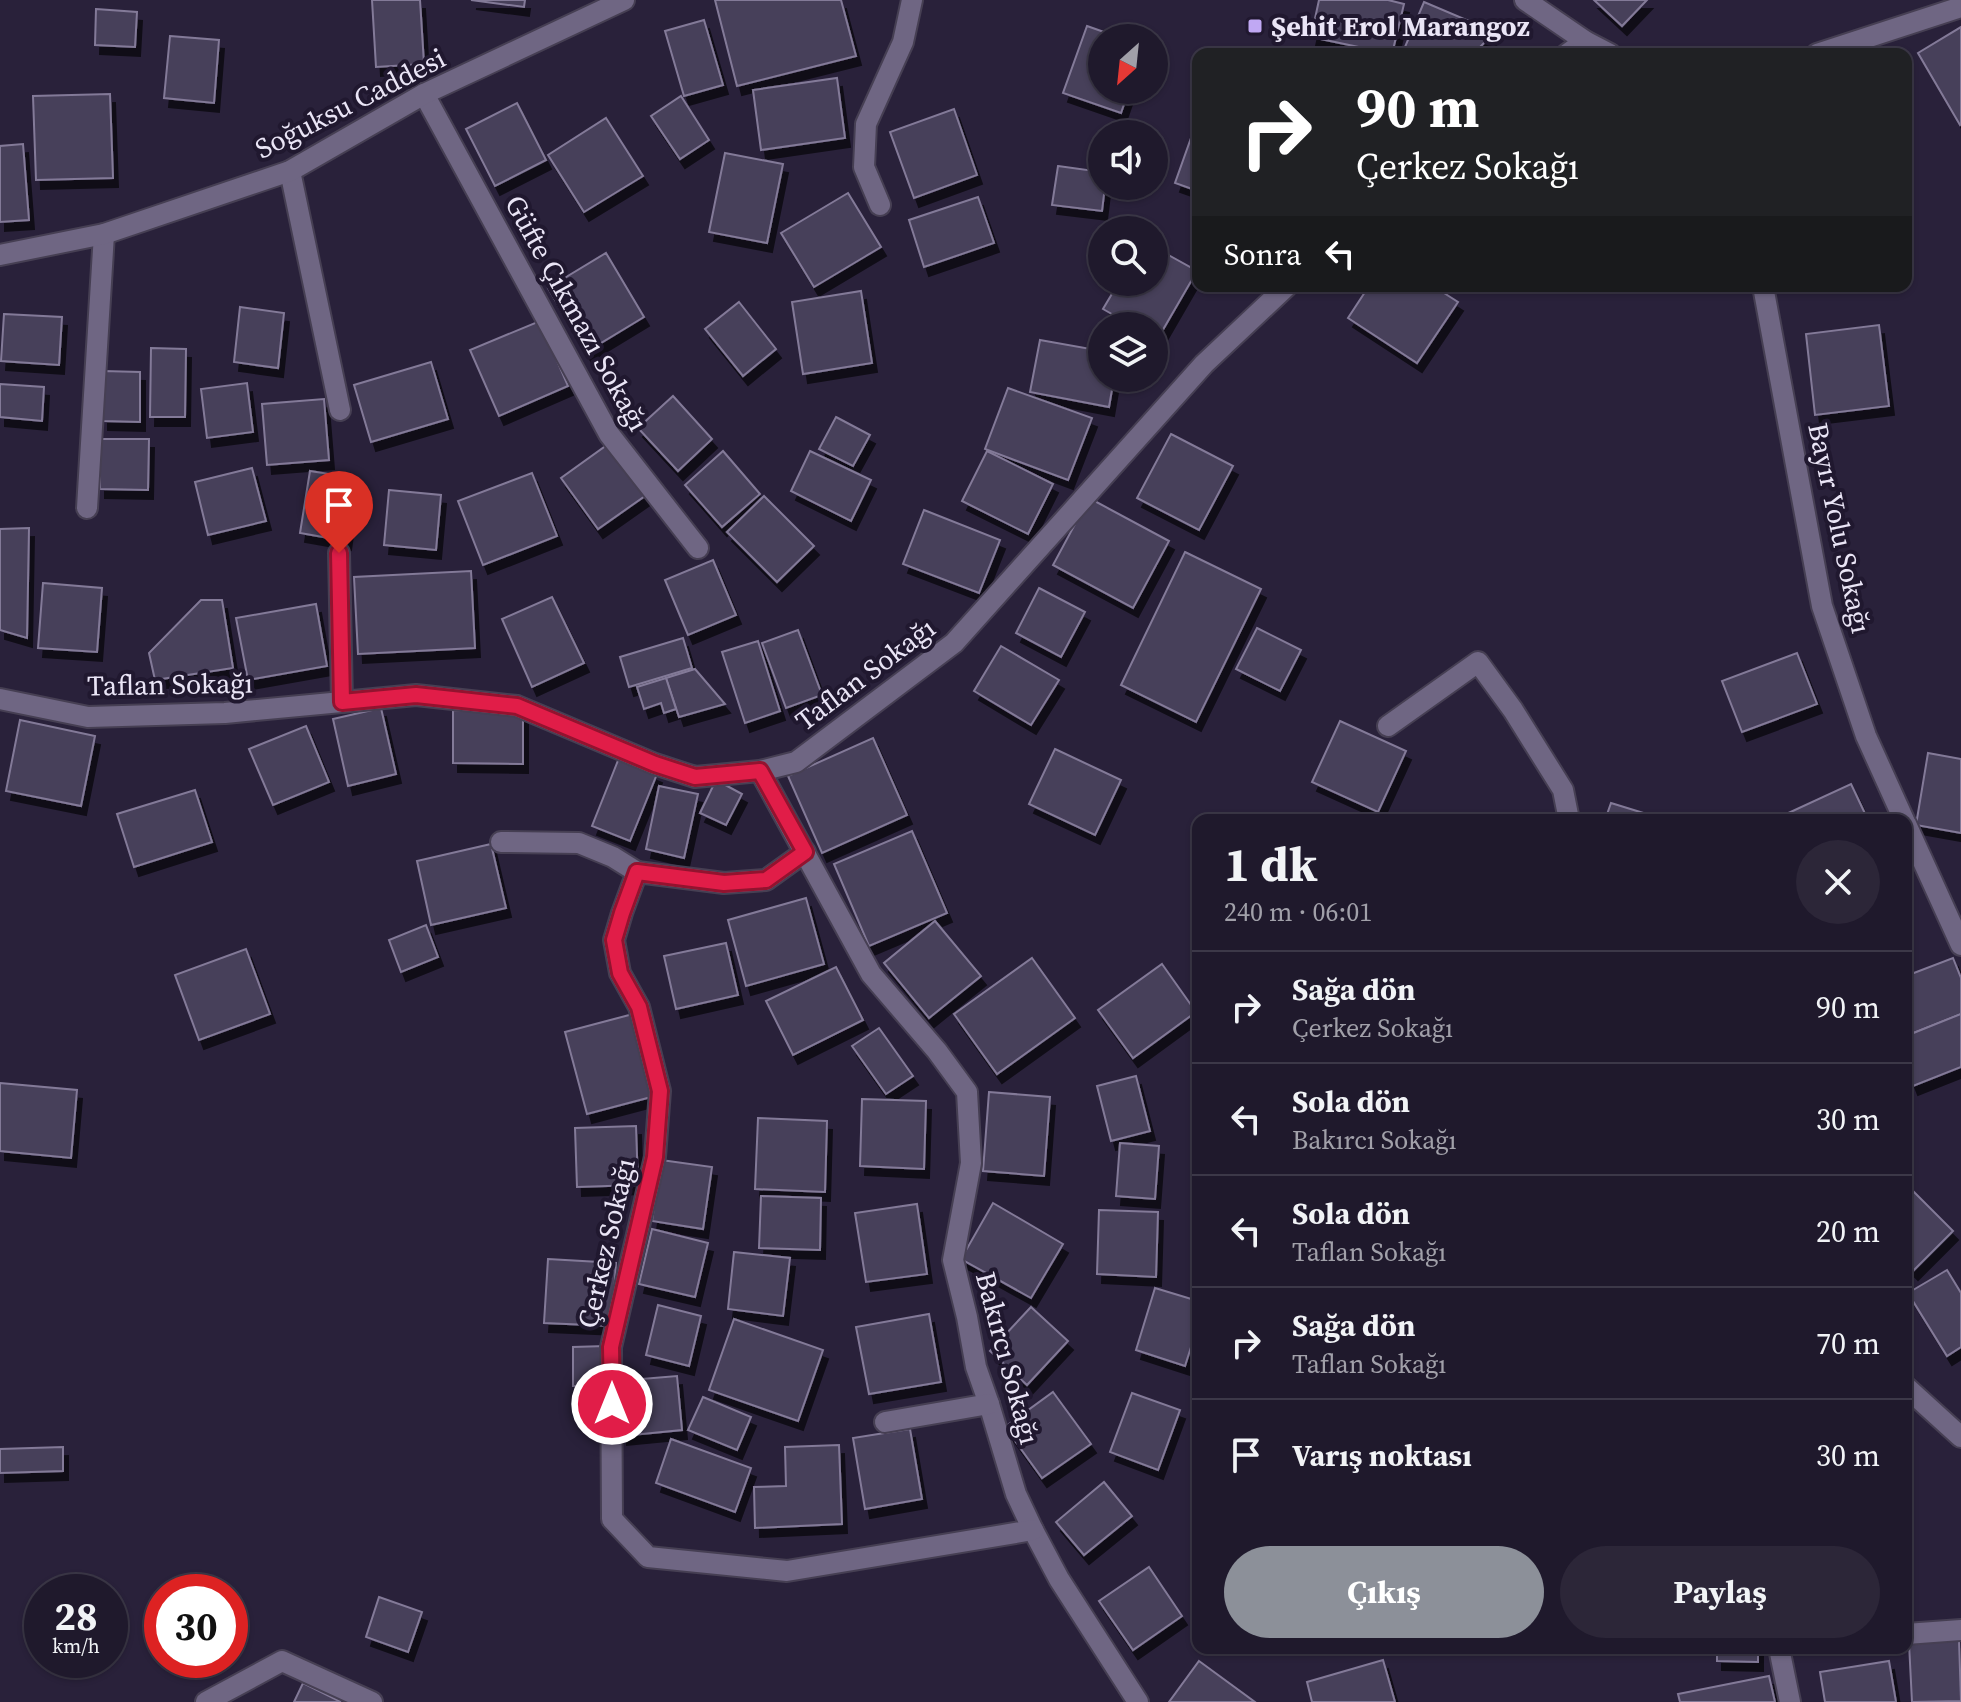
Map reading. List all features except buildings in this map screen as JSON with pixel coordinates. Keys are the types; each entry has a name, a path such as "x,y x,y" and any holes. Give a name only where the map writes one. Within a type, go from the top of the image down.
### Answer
{"street":[{"name":"Soğuksu Caddesi","path":"0,255 104,234 290,171 424,94 624,0"},
{"path":"880,205 864,167 866,124 903,42 912,0"},
{"path":"1528,1 1598,48"},
{"path":"1835,48 1961,7"},
{"path":"1575,48 1585,41"},
{"name":"Güfte Çıkmazı Sokağı","path":"424,94 609,434 698,548"},
{"path":"290,171 340,410"},
{"path":"87,508 104,234"},
{"name":"Taflan Sokağı","path":"0,699 88,717 225,713 416,695 517,706 655,764 695,777 760,771 796,762 954,643 1204,364 1281,292"},
{"name":"Bayır Yolu Sokağı","path":"1764,292 1822,606 1866,736 1901,814"},
{"path":"339,553 342,702"},
{"path":"1388,726 1478,662 1513,710 1563,790 1568,814"},
{"name":"Bakırcı Sokağı","path":"760,771 871,974 937,1051 967,1092 971,1163 953,1260 976,1367 1016,1494 1033,1530 1059,1579 1138,1702"},
{"name":"Bayır Yolu Sokağı","path":"1912,837 1961,945"},
{"path":"501,842 579,843 613,857 637,872 724,883 766,880 805,852"},
{"name":"Çerkez Sokağı","path":"637,872 614,940 620,973 639,1007 660,1091 655,1157 611,1347 612,1519 648,1557 787,1571 1033,1530"},
{"path":"1912,1392 1961,1437"},
{"path":"885,1422 989,1404"},
{"path":"1912,1634 1961,1630"},
{"path":"1780,1654 1790,1702"},
{"path":"206,1702 282,1661 372,1702"}],"place":[{"name":"Şehit Erol Marangoz","path":"1255,26"}],"route":[{"path":"339,553 342,702 416,695 517,706 655,764 695,777 760,771 805,852 766,880 724,883 637,872 622,913 614,940 620,973 639,1007 660,1091 655,1157 611,1347 612,1404"}]}
